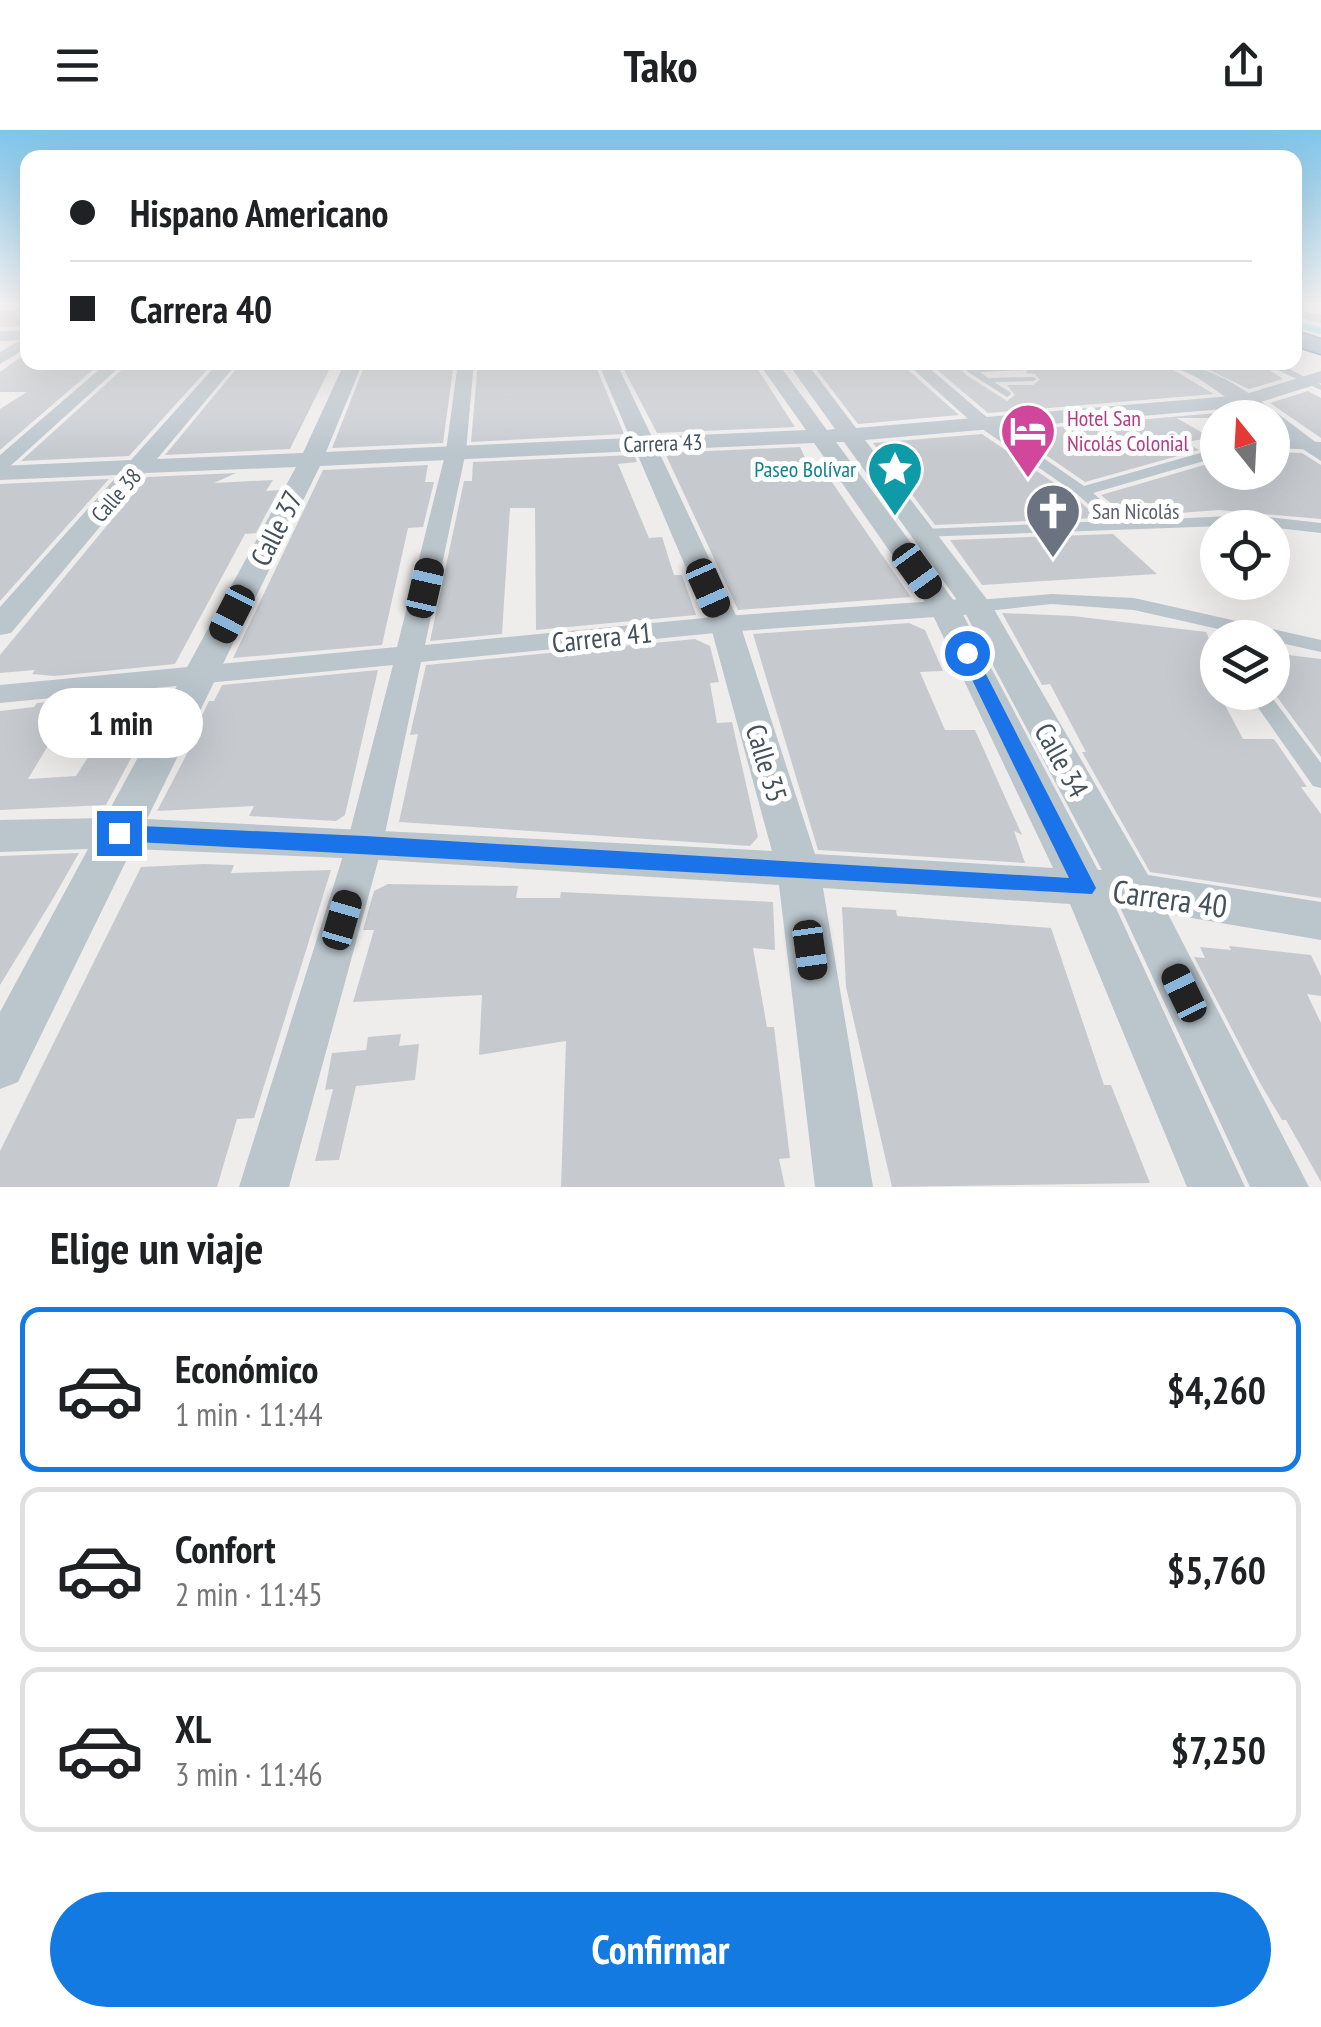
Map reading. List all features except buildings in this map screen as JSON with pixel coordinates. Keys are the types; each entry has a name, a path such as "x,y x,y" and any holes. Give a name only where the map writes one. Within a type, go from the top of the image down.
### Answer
{"street":[{"path":"0,465 109,370"},
{"name":"Calle 38","path":"0,626 222,370"},
{"name":"Calle 37","path":"0,1064 312,458 350,370"},
{"path":"264,1187 365,844 456,450 465,370"},
{"name":"Calle 35","path":"611,370 725,624 799,871 844,1187"},
{"name":"Calle 34","path":"773,370 817,436 961,607 1134,890 1280,1187"},
{"name":"Calle 34","path":"802,370 924,534 961,607 1216,1187"},
{"path":"921,370 983,423 1082,491 1120,524"},
{"path":"1191,370 1243,400"},
{"name":"Carrera 43","path":"1249,400 1317,382"},
{"name":"Carrera 43","path":"0,473 817,436 1200,405"},
{"path":"1290,431 1318,449"},
{"path":"1290,446 1318,449"},
{"path":"1082,491 1200,457"},
{"path":"924,534 1252,520 1321,528"},
{"name":"Carrera 41","path":"0,694 725,624 1052,599 1134,604 1200,623"},
{"name":"Carrera 41","path":"1290,641 1321,646"},
{"path":"1270,710 1321,780"},
{"name":"Carrera 40","path":"0,836 119,833 365,844 1134,890 1321,921"}],"lane":[{"path":"971,370 1007,394"},
{"path":"1024,370 1042,388"},
{"path":"1286,370 1317,382"},
{"path":"986,380 1033,379"}],"place":[{"name":"Hotel San Nicolás Colonial","path":"1028,480"},
{"name":"Paseo Bolívar","path":"895,518"},
{"name":"San Nicolás","path":"1053,560"}],"route":[{"path":"119,833 365,844 1085,888 967,653"}]}
